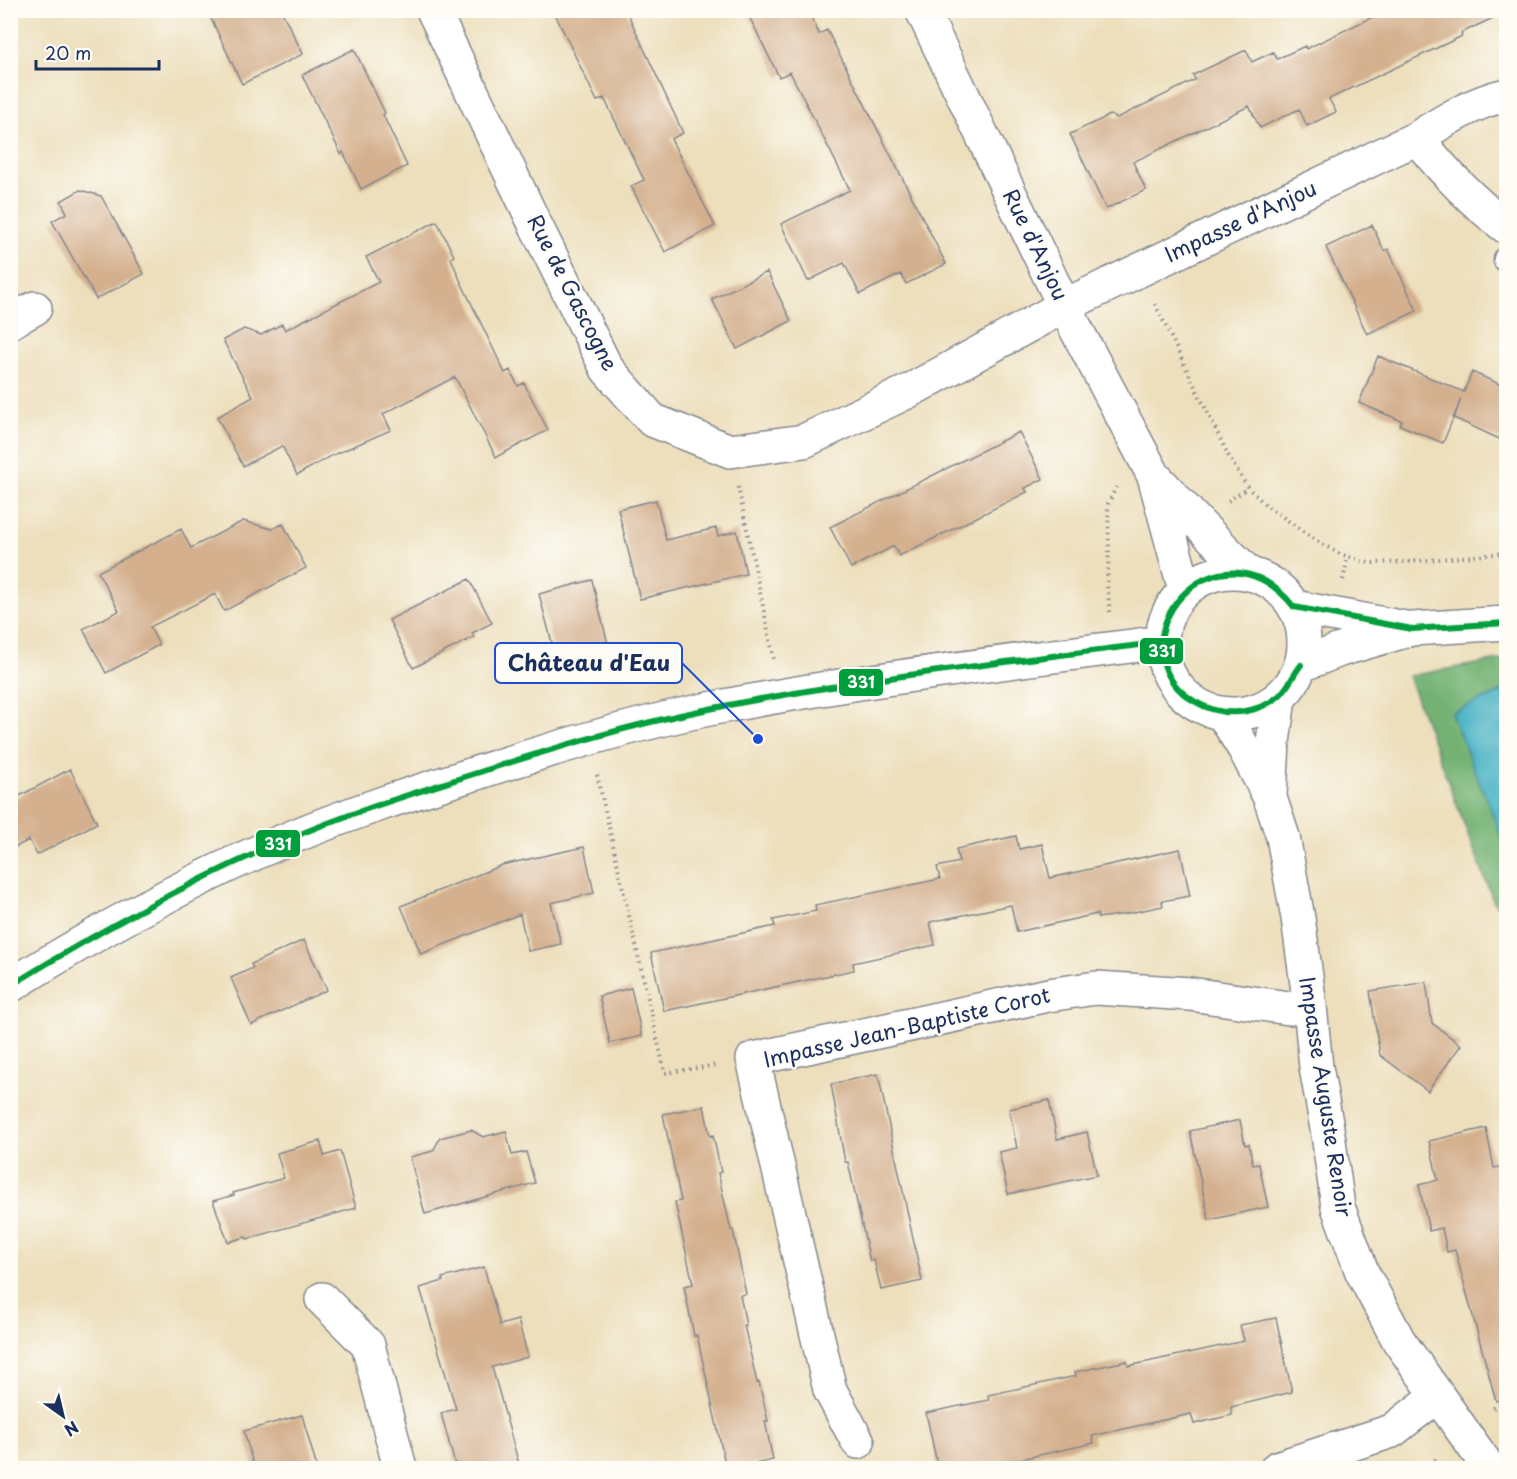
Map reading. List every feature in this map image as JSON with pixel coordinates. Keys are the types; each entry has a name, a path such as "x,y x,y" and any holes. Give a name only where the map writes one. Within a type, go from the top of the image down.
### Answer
{"street":[{"name":"Rue de Gascogne","path":"433,10 539,233 608,369 652,420 730,451 804,441 911,390 1064,306"},
{"name":"Rue d'Anjou","path":"922,10 1064,306 1149,465 1197,522 1249,574"},
{"name":"Impasse d'Anjou","path":"1064,306 1417,138 1447,118 1489,99 1506,95"},
{"path":"1417,138 1454,182 1506,227"},
{"name":"Rue d'Anjou","path":"1149,465 1185,590"},
{"path":"1228,573 1249,574 1280,590 1294,607 1304,639 1301,665 1294,681 1279,698 1266,707 1247,713 1223,714 1197,704 1179,690 1167,669 1162,654 1165,624 1185,590 1204,578 1228,573"},
{"path":"1294,607 1412,629"},
{"path":"1301,665 1340,650 1412,629 1506,623"},
{"path":"10,986 143,907 290,838 362,810 589,738 702,711 793,694 893,678 1162,642"},
{"name":"Impasse Auguste Renoir","path":"1270,798 1273,742 1279,698"},
{"name":"Impasse Auguste Renoir","path":"1223,714 1270,798 1283,837 1310,1006 1316,1067 1338,1207 1362,1272 1399,1341 1489,1468"},
{"name":"Impasse Jean-Baptiste Corot","path":"858,1442 830,1390 753,1059 1048,995 1096,988 1190,994 1289,1008 1310,1006"},
{"path":"322,1299 368,1345 400,1468"},
{"path":"1277,1468 1392,1431 1437,1396"}],"path":[{"path":"1138,270 1229,457 1248,488 1267,506 1320,543 1340,554 1369,563 1506,553"},
{"path":"730,451 774,660"},
{"path":"1116,648 1107,585 1108,504 1118,482 1149,465"},
{"path":"589,738 665,1073 753,1059"}],"green space":[{"path":"1506,659 1506,920 1493,900 1408,676"}],"water":[{"path":"1506,690 1506,847 1451,713"}],"building":[{"path":"207,10 281,10 303,54 242,84"},
{"path":"553,10 626,10 683,133 671,139 715,226 665,252 631,186 644,180 604,98 597,101"},
{"path":"746,10 808,10 819,34 827,30 946,264 906,284 901,274 860,294 844,263 808,281 781,224 850,190 790,72 779,77"},
{"path":"1387,10 1506,10 1506,12 1461,33 1462,36 1329,99 1336,112 1307,126 1299,109 1260,128 1249,106 1133,162 1146,190 1106,209 1070,134 1110,115 1117,118 1195,80 1193,75 1246,50 1252,62 1273,52 1277,59 1305,46 1306,49"},
{"path":"354,49 385,113 383,115 407,166 361,189 302,75"},
{"path":"80,190 101,196 144,274 96,299 52,221 67,213 61,201"},
{"path":"437,221 454,256 451,258 460,280 505,373 510,370 518,386 524,383 548,430 496,457 455,377 383,414 391,430 331,456 297,475 282,446 243,466 217,417 253,397 223,340 244,329 261,335 282,324 285,330 379,282 366,257"},
{"path":"1372,225 1384,251 1388,249 1417,311 1367,334 1326,247"},
{"path":"767,272 791,321 737,349 712,299"},
{"path":"1378,356 1464,392 1472,372 1506,387 1506,442 1454,418 1461,399 1443,443 1400,425 1402,421 1359,403"},
{"path":"1019,432 1043,479 1025,488 1027,492 899,556 894,546 851,568 830,527"},
{"path":"656,500 666,540 716,528 718,536 737,531 746,574 640,599 618,509"},
{"path":"243,521 272,529 283,524 306,568 224,611 215,594 150,627 159,645 106,673 83,629 119,611 98,572 181,529 191,548"},
{"path":"469,579 492,623 472,633 474,637 413,668 389,620"},
{"path":"592,580 608,644 556,658 539,594"},
{"path":"70,769 97,823 37,855 29,840 10,850 10,801"},
{"path":"1016,836 1019,849 1042,844 1050,878 1180,849 1190,896 1162,901 1163,906 1120,915 1098,918 1097,914 1017,932 1011,905 930,922 935,945 853,963 854,970 664,1011 651,953 775,926 773,920 816,911 815,905 940,879 937,867 959,862 956,849"},
{"path":"584,847 594,893 551,903 561,944 528,951 520,914 421,954 401,906 502,865"},
{"path":"304,940 327,990 251,1025 231,978 253,968 251,964"},
{"path":"1426,982 1432,1023 1461,1045 1428,1091 1380,1055 1370,991"},
{"path":"631,988 642,1036 610,1043 599,996"},
{"path":"878,1074 922,1281 881,1290 874,1260 870,1261 848,1162 845,1162 831,1084"},
{"path":"1049,1100 1057,1139 1087,1132 1097,1175 1008,1194 999,1152 1017,1148 1009,1109"},
{"path":"704,1106 710,1136 713,1135 721,1172 718,1173 746,1294 740,1295 746,1325 744,1325 768,1421 765,1421 773,1460 735,1468 726,1468 697,1335 694,1336 684,1286 693,1284 675,1202 681,1201 663,1114"},
{"path":"1240,1120 1245,1145 1249,1144 1253,1165 1259,1164 1268,1207 1209,1220 1190,1131"},
{"path":"1486,1128 1494,1168 1506,1166 1506,1400 1496,1401 1455,1250 1447,1252 1442,1228 1429,1231 1419,1185 1438,1180 1429,1141"},
{"path":"471,1130 483,1137 506,1131 512,1155 526,1152 535,1183 425,1214 410,1157 433,1151 440,1138"},
{"path":"320,1141 324,1156 340,1151 356,1208 247,1239 246,1237 228,1242 213,1201 284,1178 277,1153"},
{"path":"484,1267 500,1325 518,1320 528,1357 492,1367 520,1468 456,1468 441,1413 456,1409 420,1288 443,1281 442,1278"},
{"path":"1276,1318 1292,1392 1231,1407 1232,1415 1194,1424 1191,1414 1092,1436 1094,1443 980,1468 938,1468 926,1413 989,1400 988,1395 1076,1376 1075,1372 1127,1361 1128,1366 1244,1341 1240,1325"},
{"path":"302,1415 317,1468 254,1468 244,1431"}],"transit line":[{"name":"331","path":"1294,607 1279,591 1252,575 1230,572 1219,574 1193,586 1182,596 1166,621 1161,649 1169,675 1184,694 1204,706 1228,712 1250,710 1271,702 1283,692 1301,665"},
{"name":"331","path":"1294,607 1412,629 1506,623"},
{"name":"331","path":"10,986 148,906 255,854 339,819 513,761 676,716 761,699 932,672 1162,642"}],"place":[{"name":"Château d'Eau","path":"758,739"}]}
